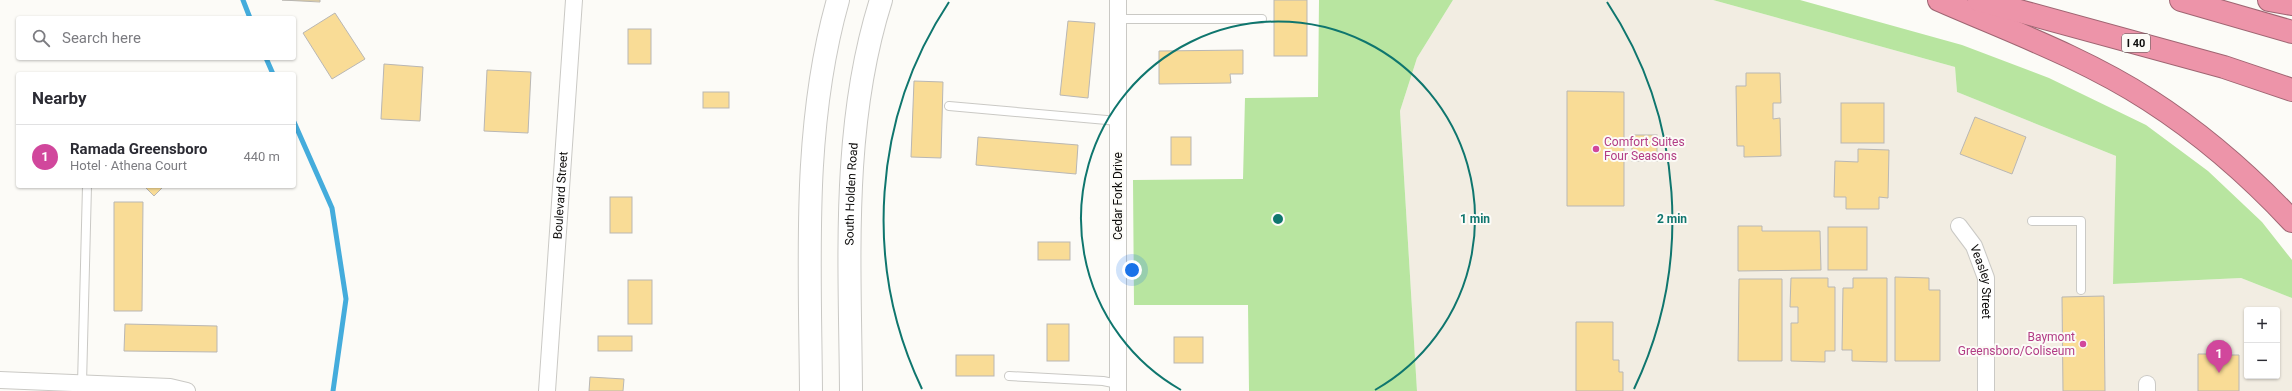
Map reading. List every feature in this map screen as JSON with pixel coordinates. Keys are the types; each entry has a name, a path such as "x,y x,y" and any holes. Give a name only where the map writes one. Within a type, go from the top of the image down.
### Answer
{"highway":[{"path":"1939,0 2071,57 2150,100 2200,136 2252,178 2292,221"},
{"name":"I 40","path":"1979,0 2224,67 2292,90"},
{"path":"2181,0 2292,32"},
{"path":"2269,0 2292,4"}],"main road":[{"path":"811,391 810,229 814,140 819,88 829,33 838,0"},
{"name":"South Holden Road","path":"851,391 850,192 853,150 860,96 881,0"}],"street":[{"name":"Boulevard Street","path":"547,391 574,0"},
{"name":"Cedar Fork Drive","path":"1118,0 1118,387"},
{"name":"Veasley Street","path":"1959,226 1974,246 1986,278 1986,391"},
{"path":"0,380 29,386 82,384 170,387 187,391"}],"lane":[{"path":"1118,19 1262,19"},
{"path":"949,106 1118,121"},
{"path":"82,384 87,188"},
{"path":"2032,221 2081,221 2082,290"},
{"path":"1009,376 1096,380 1118,387"}],"shaded area":[{"path":"1453,0 1713,0 1955,67 1957,92 2116,156 2114,284 2241,278 2292,298 2292,391 1417,391 1400,111 1417,58"}],"green space":[{"path":"1319,0 1453,0 1417,58 1400,111 1417,391 1249,391 1248,305 1134,305 1133,180 1243,179 1245,98 1318,97"},
{"path":"1713,0 1800,0 1962,45 2049,78 2146,125 2208,171 2262,222 2292,260 2292,298 2241,278 2113,284 2116,156 1957,92 1955,67"}],"building":[{"path":"282,0 320,0 320,2"},
{"path":"1274,0 1307,0 1307,56 1274,56"},
{"path":"335,13 365,59 332,79 303,33"},
{"path":"1068,21 1095,23 1088,98 1060,95"},
{"path":"628,29 651,29 651,64 628,64"},
{"path":"1243,50 1243,74 1230,74 1231,83 1159,84 1159,51"},
{"path":"384,64 423,67 420,121 381,119"},
{"path":"487,70 531,72 528,133 484,131"},
{"path":"1746,73 1780,73 1781,103 1773,103 1773,119 1780,118 1781,156 1744,157 1744,146 1737,146 1736,86 1746,86"},
{"path":"914,81 943,82 941,158 911,157"},
{"name":"Comfort Suites Four Seasons","path":"1567,91 1624,92 1624,206 1567,206"},
{"path":"703,92 729,92 729,108 703,108"},
{"path":"1841,103 1884,103 1884,143 1841,143"},
{"path":"1975,117 2026,137 2012,174 1960,154"},
{"path":"1632,135 1657,135 1657,161 1632,161"},
{"path":"978,137 1078,145 1076,174 976,165"},
{"path":"1171,137 1191,137 1191,165 1171,165"},
{"path":"1858,149 1889,150 1888,198 1879,197 1879,209 1846,209 1846,197 1834,197 1835,161 1858,162"},
{"path":"146,188 162,188 154,196"},
{"path":"610,197 632,197 632,233 610,233"},
{"path":"114,202 143,202 142,311 114,311"},
{"path":"1738,226 1762,226 1762,231 1820,231 1821,270 1738,271"},
{"path":"1828,227 1867,227 1867,270 1828,270"},
{"path":"1038,242 1070,242 1070,260 1038,260"},
{"path":"1895,277 1929,278 1929,290 1940,290 1940,361 1895,361"},
{"path":"1791,278 1828,278 1828,287 1835,287 1835,351 1825,351 1825,362 1791,361 1791,323 1798,323 1798,307 1790,307"},
{"path":"1853,278 1887,278 1887,362 1852,361 1852,350 1842,350 1843,288 1853,288"},
{"path":"1739,279 1782,279 1782,361 1738,361"},
{"path":"628,280 652,280 652,324 628,324"},
{"name":"Baymont Greensboro/Coliseum","path":"2104,296 2105,391 2063,391 2062,297"},
{"path":"1576,322 1613,322 1613,360 1619,360 1619,372 1623,372 1623,391 1576,391"},
{"path":"125,324 217,326 217,352 124,351"},
{"path":"1047,324 1069,324 1069,361 1047,361"},
{"path":"598,336 632,336 632,351 598,351"},
{"path":"1174,337 1203,337 1203,363 1174,363"},
{"path":"2213,341 2224,341 2224,355 2239,355 2239,391 2198,391 2198,354 2213,354"},
{"path":"956,355 994,355 994,376 956,376"},
{"path":"590,377 624,379 623,391 589,391"}],"waterway":[{"path":"243,0 249,16"},
{"path":"267,60 272,72"},
{"path":"296,127 332,208 346,299 333,391"}],"place":[{"name":"Comfort Suites Four Seasons","path":"1596,149"},
{"name":"Baymont Greensboro/Coliseum","path":"2083,344"},
{"name":"Ramada Greensboro","path":"2219,373"}]}
